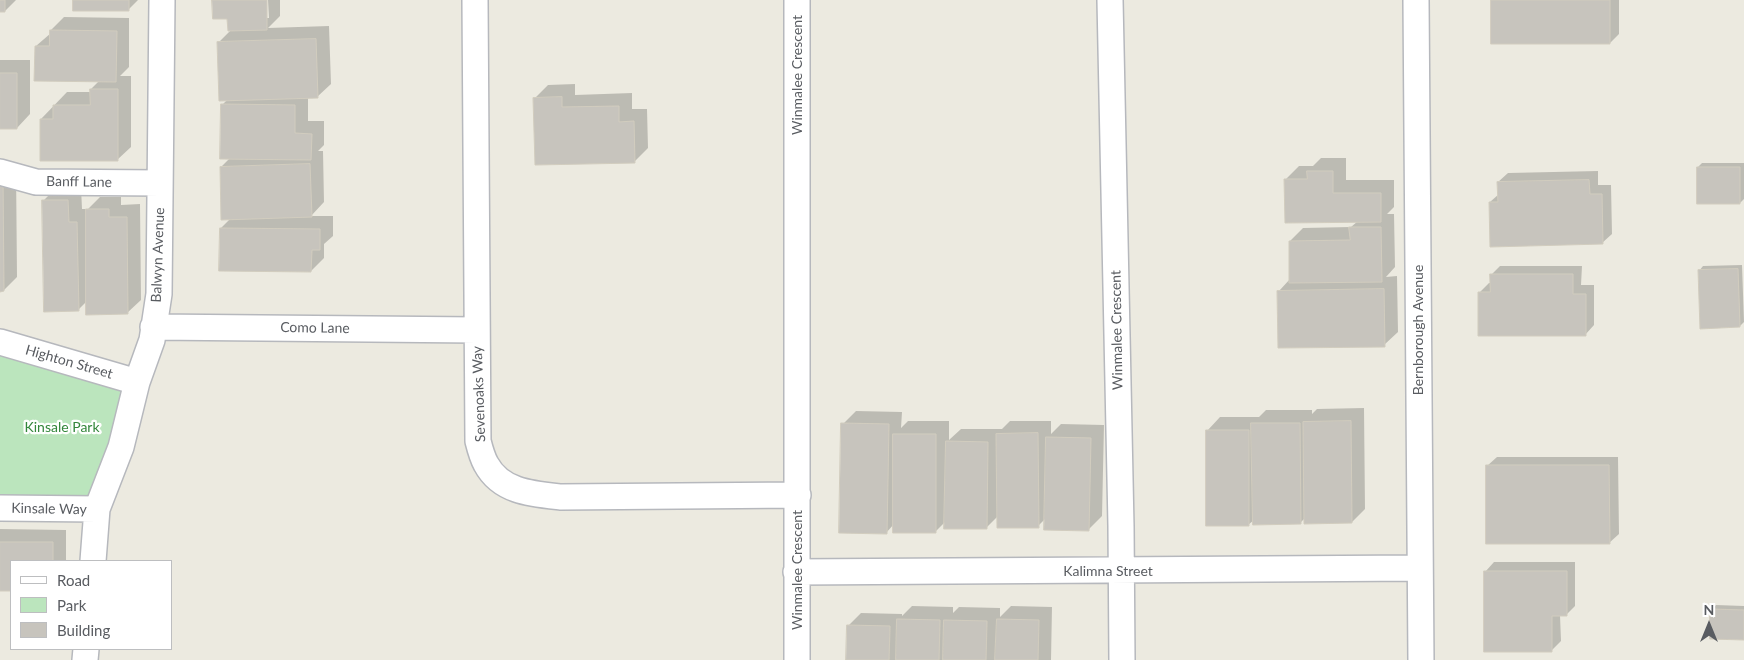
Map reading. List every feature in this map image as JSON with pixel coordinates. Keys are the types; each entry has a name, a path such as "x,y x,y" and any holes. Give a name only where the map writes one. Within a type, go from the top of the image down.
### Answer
{"street":[{"name":"Balwyn Avenue","path":"93,560 97,509 121,447 137,382 152,340 159,294 162,0"},
{"name":"Sevenoaks Way","path":"475,0 478,441 485,463 497,480 527,494 561,497 798,495"},
{"name":"Winmalee Crescent","path":"797,0 797,660"},
{"name":"Winmalee Crescent","path":"1110,0 1122,660"},
{"name":"Bernborough Avenue","path":"1416,0 1421,660"},
{"name":"Banff Lane","path":"0,172 36,182 160,183"},
{"name":"Como Lane","path":"153,326 477,330"},
{"name":"Highton Street","path":"0,342 137,382"},
{"name":"Kinsale Way","path":"0,508 97,509"},
{"name":"Kalimna Street","path":"796,572 1420,568"}],"green space":[{"name":"Kinsale Park","path":"0,342 137,382 97,509 0,508"}],"building":[{"path":"0,0 5,0 5,12 0,12"},
{"path":"73,0 129,0 129,11 73,11"},
{"path":"212,0 267,0 267,30 228,31 227,19 213,19"},
{"path":"1491,0 1610,0 1610,44 1491,44"},
{"path":"50,30 117,31 116,82 34,81 35,46 49,46"},
{"path":"316,39 318,98 219,101 217,42"},
{"path":"0,73 17,73 17,129 0,129"},
{"path":"90,89 118,89 118,161 40,161 40,119 53,119 53,105 90,105"},
{"path":"562,97 562,107 619,106 619,122 634,121 635,163 535,165 533,98"},
{"path":"221,104 295,105 295,133 312,134 311,160 220,159"},
{"path":"310,164 312,217 221,220 220,167"},
{"path":"1697,167 1740,167 1740,204 1697,204"},
{"path":"1307,171 1333,171 1333,193 1381,193 1381,222 1285,223 1284,179 1307,179"},
{"path":"0,179 3,179 4,291 0,292"},
{"path":"1589,180 1590,194 1602,194 1603,244 1490,247 1489,202 1498,202 1497,182"},
{"path":"42,200 68,200 69,222 77,222 79,311 44,312"},
{"path":"86,209 109,209 109,217 127,217 128,314 86,315"},
{"path":"1349,227 1381,227 1382,282 1289,283 1289,241 1350,240"},
{"path":"220,228 320,229 320,250 312,250 311,272 219,271"},
{"path":"1738,269 1740,327 1700,329 1698,270"},
{"path":"1490,274 1573,274 1573,294 1586,294 1586,336 1478,336 1478,292 1490,292"},
{"path":"1384,289 1385,347 1278,348 1277,291"},
{"path":"1351,421 1352,523 1304,524 1303,422"},
{"path":"841,423 889,424 887,534 839,533"},
{"path":"1251,423 1300,423 1301,524 1253,525"},
{"path":"1206,430 1249,430 1249,526 1206,526"},
{"path":"1038,433 1039,528 997,528 996,434"},
{"path":"893,434 936,434 936,533 893,533"},
{"path":"1046,437 1091,438 1089,531 1044,530"},
{"path":"946,441 988,442 987,529 944,529"},
{"path":"1486,465 1609,465 1610,544 1486,544"},
{"path":"0,542 53,542 53,560 10,560 10,591 0,591"},
{"path":"1484,571 1567,571 1567,616 1552,616 1552,652 1484,652"},
{"path":"1710,609 1744,610 1744,640 1710,639"},
{"path":"897,619 940,620 939,660 896,660"},
{"path":"997,619 1039,620 1038,660 995,660"},
{"path":"944,620 987,621 986,660 943,660"},
{"path":"847,625 890,626 889,660 846,660"}]}
